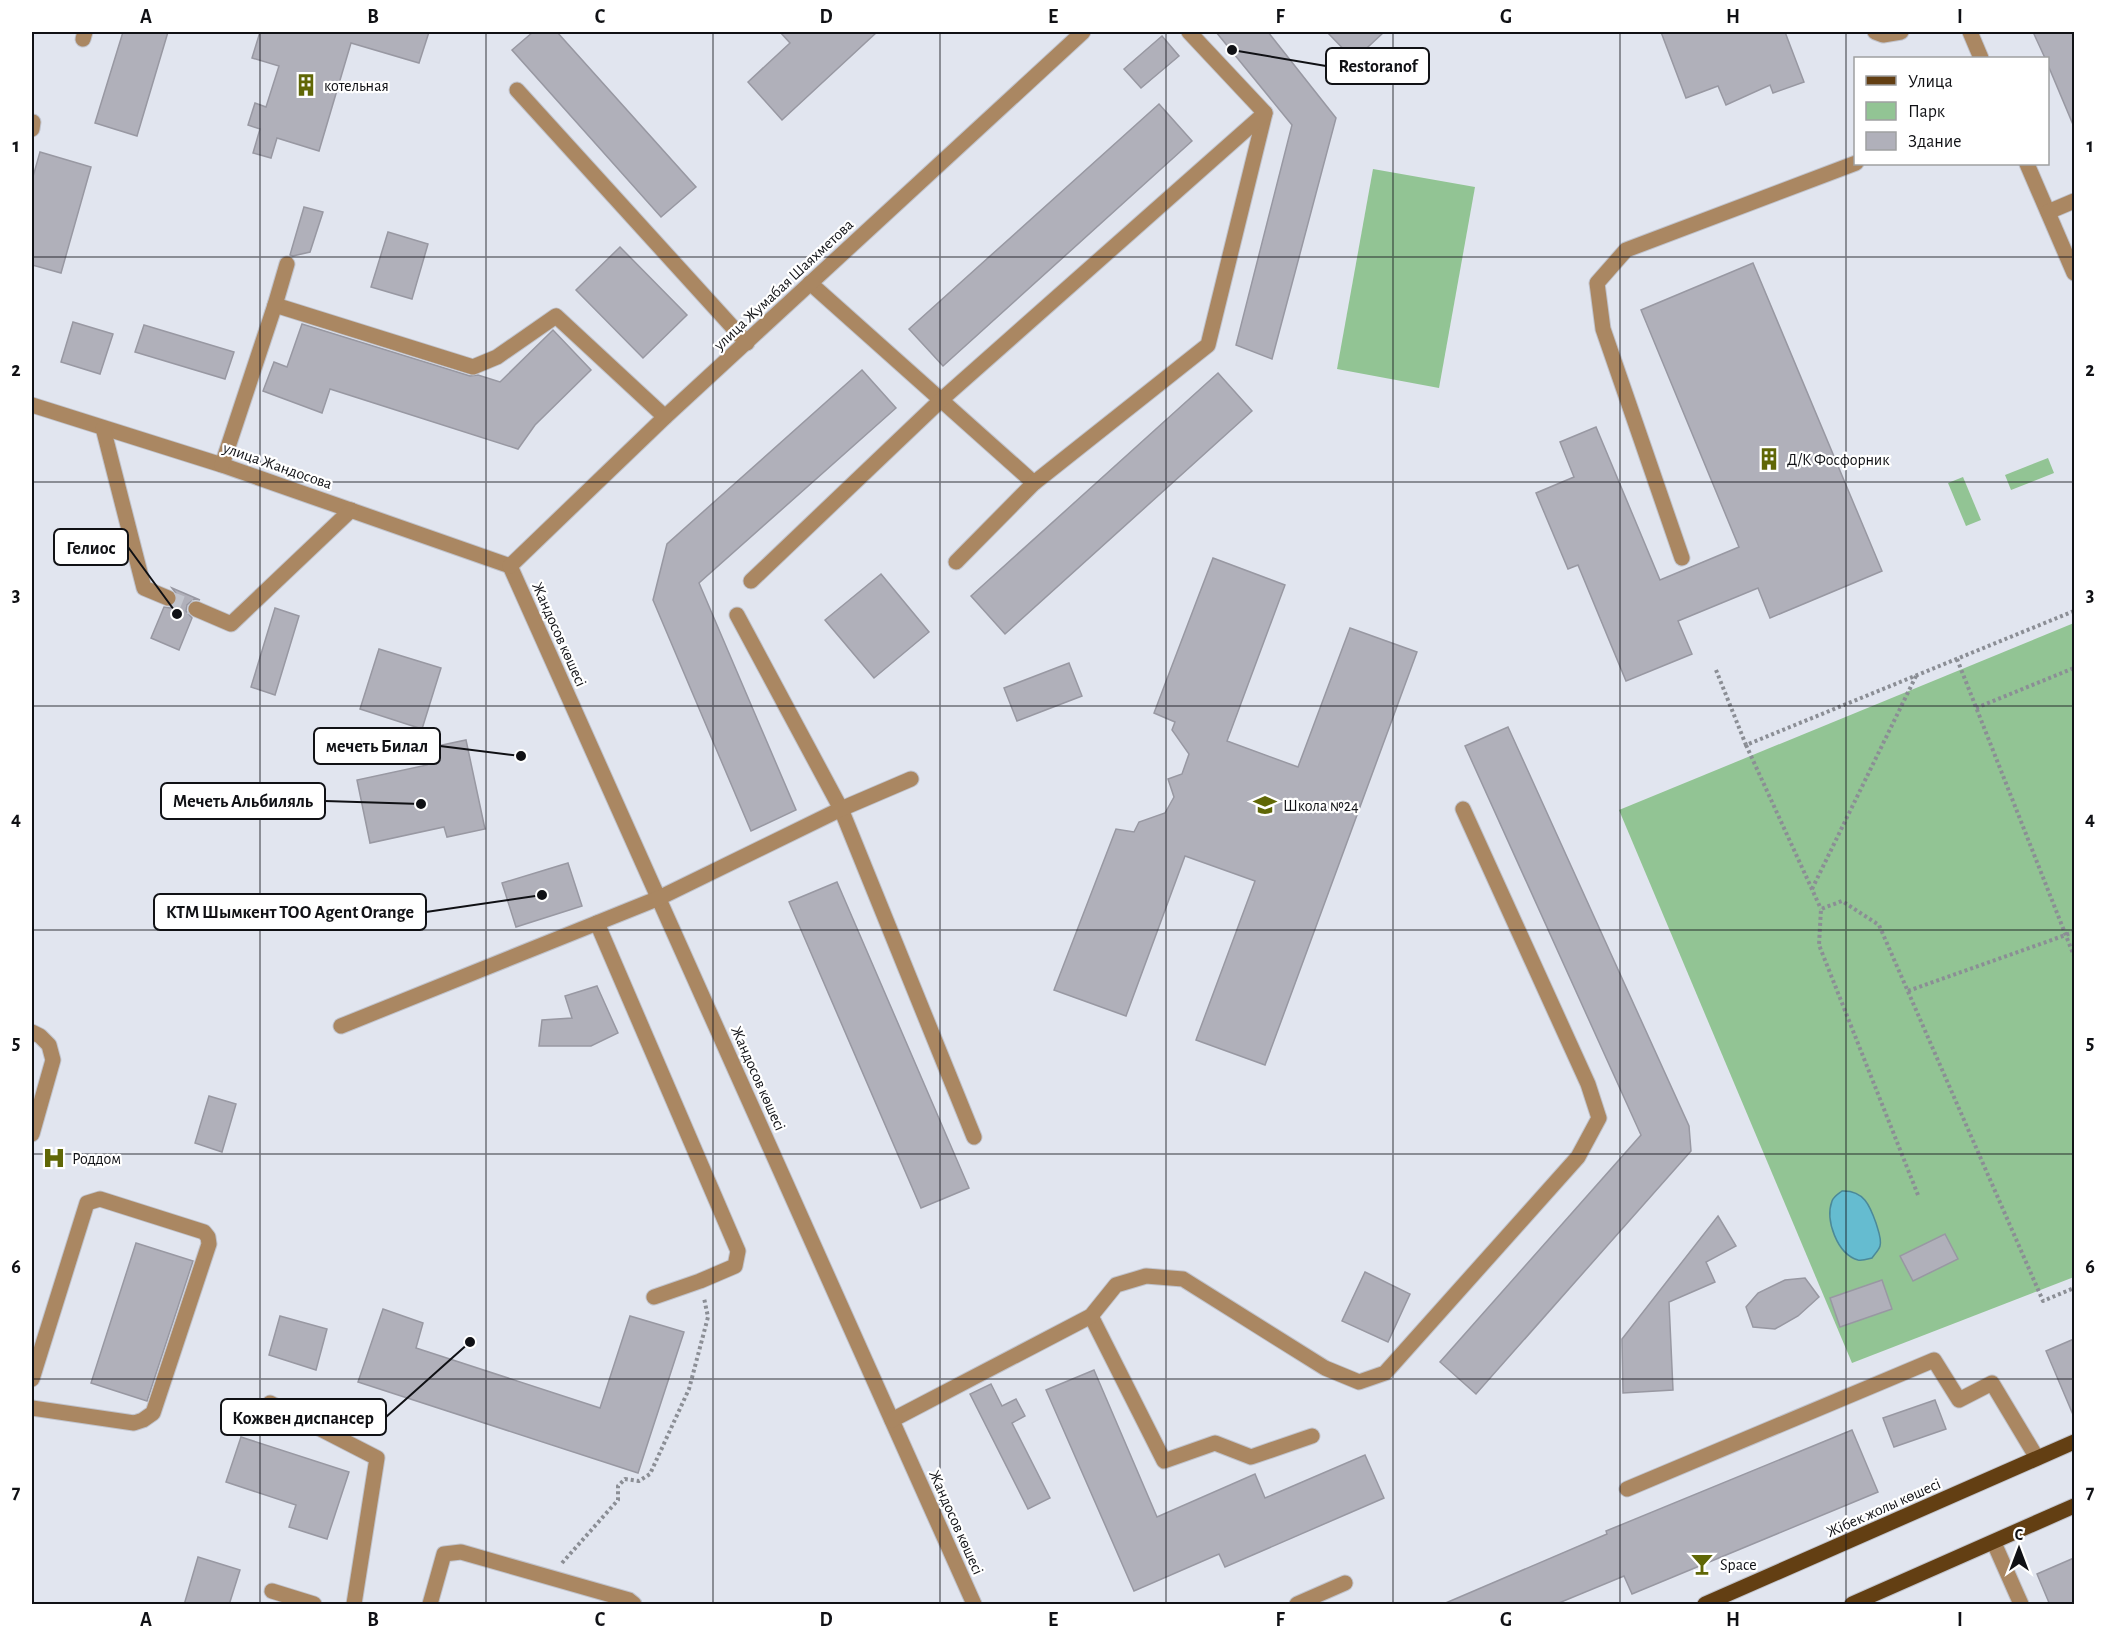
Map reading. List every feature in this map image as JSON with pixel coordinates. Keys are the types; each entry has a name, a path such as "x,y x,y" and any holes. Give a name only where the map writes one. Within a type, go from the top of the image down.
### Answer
{"main road":[{"name":"Жібек жолы көшесі","path":"1705,1605 2074,1442"},
{"path":"1852,1605 2074,1506"}],"street":[{"name":"улица Жумабая Шаяхметова","path":"510,566 665,417 1083,32"},
{"path":"1189,32 1265,113"},
{"path":"1875,32 1883,35 1901,32"},
{"path":"1970,32 1981,57"},
{"path":"517,90 747,343"},
{"path":"751,581 941,400 1265,113"},
{"path":"956,562 1034,483 1208,345 1265,113"},
{"path":"32,122 32,129"},
{"path":"1682,558 1603,329 1598,283 1626,250 1854,164"},
{"path":"2027,165 2074,273"},
{"path":"2048,212 2074,201"},
{"path":"222,465 288,264"},
{"path":"810,283 1034,483"},
{"path":"276,306 473,366 497,357 556,316 665,417"},
{"name":"улица Жандосова","path":"32,405 222,465 510,566"},
{"path":"103,428 144,588 168,598"},
{"path":"196,609 231,624 351,510"},
{"name":"Жандосов көшесі","path":"510,566 974,1605"},
{"path":"737,615 841,809 975,1137"},
{"path":"341,1026 660,898 841,809 911,779"},
{"path":"892,1420 1091,1316 1116,1285 1146,1276 1183,1279 1325,1368 1359,1382 1385,1373 1578,1157 1599,1118 1588,1084 1463,810"},
{"path":"597,923 738,1251 735,1266 654,1297"},
{"path":"32,1032 40,1035 49,1045 53,1060 32,1134"},
{"path":"32,1379 87,1203 100,1199 204,1232 209,1244 153,1413 134,1423 32,1408"},
{"path":"1091,1316 1164,1461 1215,1443 1251,1457 1312,1436"},
{"path":"1627,1489 1934,1360 1959,1400 1992,1383 2037,1458"},
{"path":"270,1403 377,1458 354,1605"},
{"path":"1994,1543 2022,1605"},
{"path":"430,1605 444,1554 461,1552 629,1600 634,1605"},
{"path":"1297,1605 1345,1583"},
{"path":"272,1592 314,1605"}],"path":[{"path":"1746,745 2074,612"},
{"path":"1957,659 2074,956"},
{"path":"1976,708 2074,668"},
{"path":"1716,670 1746,745 1821,909 1819,945 1918,1195"},
{"path":"1812,889 1917,675"},
{"path":"1821,909 1842,901 1879,925 2043,1301 2074,1288"},
{"path":"1908,991 2074,932"},
{"path":"549,1577 618,1500 618,1486 625,1479 639,1481 650,1474 689,1389 708,1317 700,1281"}],"green space":[{"path":"1373,169 1475,187 1439,388 1337,369"},
{"path":"2048,458 2054,473 2011,490 2005,475"},
{"path":"1963,477 1981,520 1966,526 1948,483"},
{"path":"2074,623 2074,1277 1852,1363 1619,810"}],"water":[{"path":"1842,1191 1850,1191 1861,1196 1871,1211 1880,1240 1879,1248 1872,1258 1860,1260 1851,1257 1839,1244 1832,1226 1830,1209 1833,1199"}],"building":[{"path":"123,32 168,32 137,136 95,123"},
{"name":"котельная","path":"260,32 429,32 419,63 351,43 319,151 277,138 271,158 253,153 260,129 248,125 255,103 266,107 279,66 252,58"},
{"path":"533,32 557,32 696,187 661,217 512,50"},
{"path":"780,32 877,32 782,120 748,82 790,43"},
{"path":"1216,32 1268,32 1336,118 1272,359 1236,345 1292,125"},
{"path":"1327,32 1384,32 1354,60"},
{"path":"1661,32 1785,32 1804,82 1773,93 1770,85 1726,105 1718,86 1686,98"},
{"path":"2033,32 2074,32 2074,127 2049,67 2049,57 2045,57"},
{"path":"1162,36 1179,56 1141,88 1124,69"},
{"path":"1159,104 1192,141 943,366 909,329"},
{"path":"40,152 91,167 61,273 32,265 32,180"},
{"path":"304,207 323,212 310,252 293,256 290,255"},
{"path":"388,232 428,244 412,299 371,287"},
{"path":"620,247 687,315 643,358 576,290"},
{"name":"Д/К Фосфорник","path":"1753,263 1882,571 1770,618 1758,588 1678,621 1692,654 1626,681 1578,565 1568,569 1536,493 1574,477 1560,442 1596,427 1660,580 1739,547 1641,310"},
{"path":"73,322 113,334 100,374 61,362"},
{"path":"302,324 470,376 478,375 500,382 553,330 591,370 535,425 518,449 330,389 322,413 263,391 274,362 287,367"},
{"path":"144,325 234,352 225,379 135,352"},
{"path":"862,370 896,408 699,583 796,810 751,831 653,600 667,544"},
{"path":"1218,373 1252,411 1005,634 971,596"},
{"name":"Школа №24","path":"1213,558 1285,585 1227,741 1298,767 1350,628 1417,652 1265,1065 1196,1040 1255,881 1185,856 1126,1016 1054,990 1116,829 1134,832 1139,822 1165,813 1174,797 1168,779 1182,774 1189,754 1172,730 1175,722 1154,713"},
{"path":"881,574 929,632 874,678 825,620"},
{"path":"172,588 200,600 194,599 187,605 186,611 192,618 179,650 151,638 164,607 170,608 177,602 178,596"},
{"path":"275,608 299,616 275,695 251,687"},
{"path":"379,649 441,668 422,729 360,709"},
{"path":"1069,663 1082,696 1017,721 1004,688"},
{"path":"1508,727 1689,1126 1691,1151 1476,1394 1440,1362 1641,1135 1465,746"},
{"path":"466,740 485,829 447,837 444,827 370,843 357,780 427,765 423,749"},
{"path":"568,863 582,906 516,927 502,883"},
{"path":"837,882 969,1188 921,1208 789,902"},
{"path":"597,986 618,1033 591,1046 539,1046 542,1020 572,1018 565,996"},
{"path":"209,1096 236,1104 222,1152 195,1143"},
{"path":"1718,1216 1736,1246 1706,1262 1715,1282 1669,1302 1673,1390 1623,1393 1622,1339"},
{"path":"1945,1234 1958,1259 1913,1281 1900,1256"},
{"path":"136,1243 193,1261 147,1401 91,1383"},
{"path":"1365,1272 1410,1294 1388,1342 1342,1321"},
{"path":"1805,1278 1819,1297 1798,1316 1775,1329 1753,1327 1746,1307 1758,1293 1785,1280"},
{"path":"1882,1280 1892,1309 1840,1327 1830,1298"},
{"path":"383,1309 423,1323 416,1348 600,1408 630,1316 684,1332 638,1473 358,1382"},
{"path":"280,1316 327,1329 316,1370 269,1355"},
{"path":"2074,1339 2074,1417 2046,1351"},
{"path":"1094,1370 1157,1517 1255,1474 1265,1498 1365,1455 1384,1498 1225,1567 1219,1554 1134,1591 1046,1390"},
{"path":"991,1384 1002,1406 1016,1399 1025,1416 1012,1423 1050,1498 1028,1509 970,1394"},
{"path":"1935,1400 1946,1429 1894,1447 1883,1418"},
{"path":"1852,1430 1878,1492 1632,1594 1624,1576 1554,1605 1441,1605 1607,1534 1606,1531"},
{"path":"241,1437 349,1472 327,1539 289,1527 296,1505 226,1482"},
{"path":"198,1557 240,1570 229,1605 184,1605"},
{"path":"2074,1558 2074,1605 2050,1605 2037,1574"}],"tunnel":[{"path":"168,598 196,609"}],"place":[{"name":"Restoranof","path":"1232,50"},
{"name":"котельная","path":"306,85"},
{"name":"Д/К Фосфорник","path":"1769,459"},
{"name":"Гелиос","path":"177,614"},
{"name":"мечеть Билал","path":"521,756"},
{"name":"Мечеть Альбиляль","path":"421,804"},
{"name":"Школа №24","path":"1265,805"},
{"name":"KTM Шымкент ТОО Agent Orange","path":"542,895"},
{"name":"Роддом","path":"54,1158"},
{"name":"Кожвен диспансер","path":"470,1342"},
{"name":"Space","path":"1702,1564"}]}
